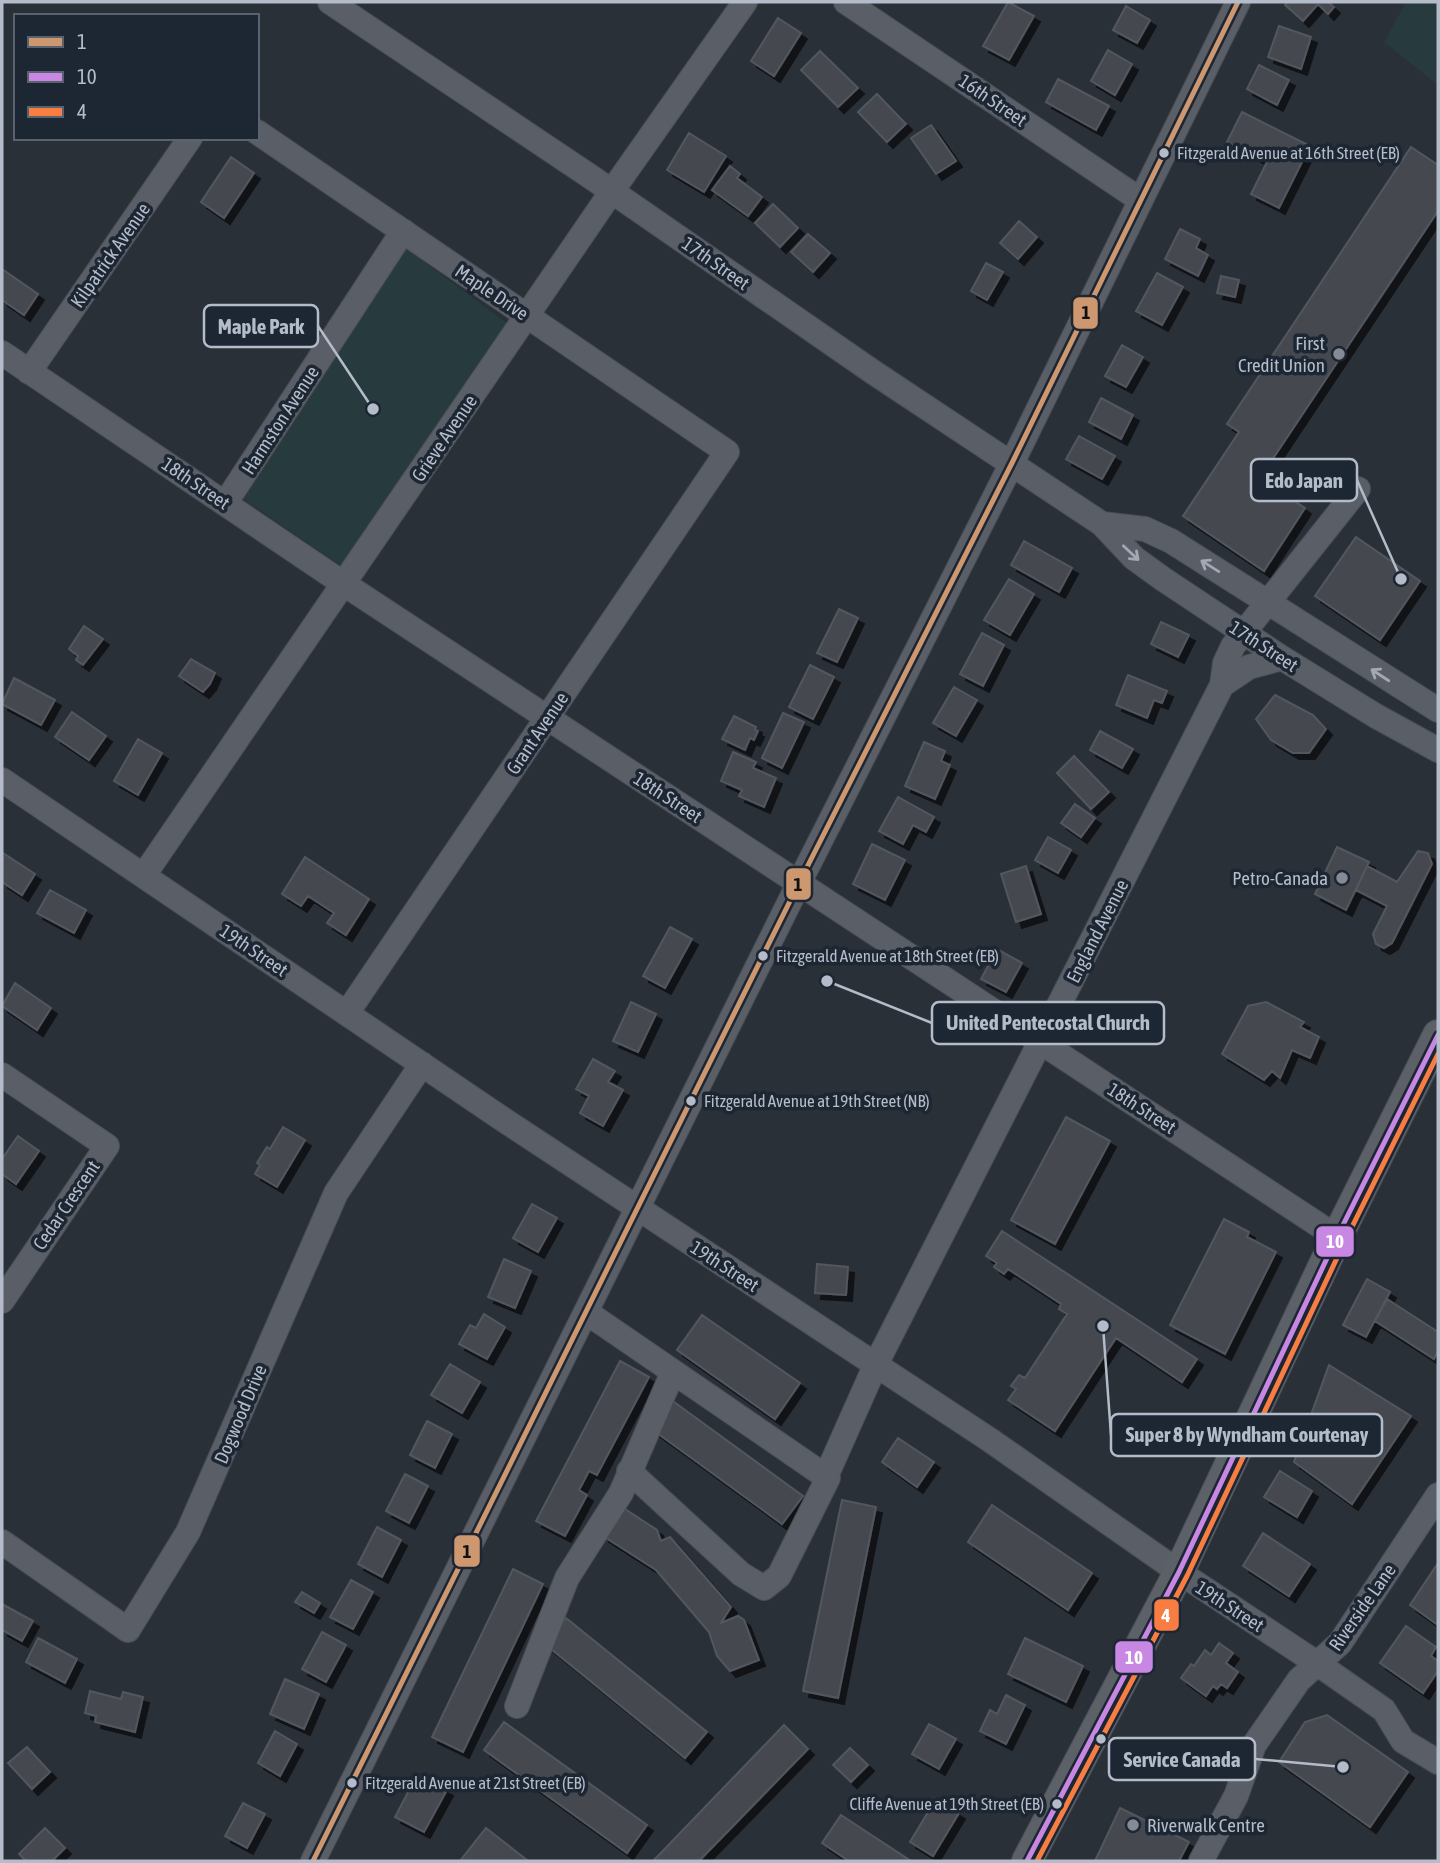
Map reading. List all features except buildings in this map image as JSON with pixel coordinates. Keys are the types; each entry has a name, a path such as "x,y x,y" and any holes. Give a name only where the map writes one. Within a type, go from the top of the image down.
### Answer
{"main road":[{"path":"1027,1861 1179,1572 1337,1237 1438,1035"}],"street":[{"name":"17th Street","path":"330,2 612,191 873,372 1102,524 1135,558 1243,632 1376,716 1438,750"},
{"name":"Grieve Avenue","path":"144,875 612,191 745,2"},
{"name":"16th Street","path":"846,2 1139,199"},
{"path":"313,1861 799,883 1012,463 1237,2"},
{"name":"Maple Drive","path":"259,133 727,452"},
{"name":"Kilpatrick Avenue","path":"29,372 189,140"},
{"name":"Harmston Avenue","path":"226,502 403,231"},
{"name":"18th Street","path":"2,353 344,584 1337,1237"},
{"name":"Grant Avenue","path":"347,1013 727,452"},
{"name":"England Avenue","path":"629,1471 741,1574 764,1588 779,1576 828,1478 827,1474 876,1364 1222,685 1225,663 1243,632 1357,489"},
{"name":"17th Street","path":"1102,524 1145,529 1171,541 1438,710"},
{"path":"1222,685 1249,667 1282,658"},
{"name":"19th Street","path":"2,780 422,1064 876,1364 1318,1664 1384,1710 1403,1741 1438,1762"},
{"name":"Dogwood Drive","path":"2,1542 128,1630 188,1532 335,1193 422,1064"},
{"name":"Cedar Crescent","path":"2,1075 107,1146 2,1301"},
{"path":"586,1312 828,1478"},
{"path":"517,1706 567,1578 621,1493 673,1372"},
{"name":"Riverside Lane","path":"1201,1861 1236,1796 1254,1745 1299,1680 1340,1643 1438,1495"}],"green space":[{"path":"1406,2 1438,2 1438,85 1384,42"},
{"path":"401,245 507,323 347,570 238,495"}],"transit line":[{"name":"1","path":"313,1861 799,883 1012,463 1238,2"},
{"name":"10","path":"1027,1861 1179,1572 1337,1237 1438,1035"},
{"name":"4","path":"1037,1861 1187,1576 1345,1241 1438,1054"}],"place":[{"name":"Fitzgerald Avenue at 16th Street (EB)","path":"1164,153"},
{"name":"First Credit Union","path":"1339,354"},
{"name":"Maple Park","path":"373,409"},
{"name":"Edo Japan","path":"1401,579"},
{"name":"Petro-Canada","path":"1342,878"},
{"name":"Fitzgerald Avenue at 18th Street (EB)","path":"763,956"},
{"name":"United Pentecostal Church","path":"827,981"},
{"name":"Fitzgerald Avenue at 19th Street (NB)","path":"691,1101"},
{"name":"Super 8 by Wyndham Courtenay","path":"1103,1326"},
{"name":"Service Canada","path":"1343,1767"},
{"name":"Fitzgerald Avenue at 21st Street (EB)","path":"352,1783"},
{"name":"Cliffe Avenue at 19th Street (EB)","path":"1057,1804"},
{"name":"Riverwalk Centre","path":"1133,1825"}]}
